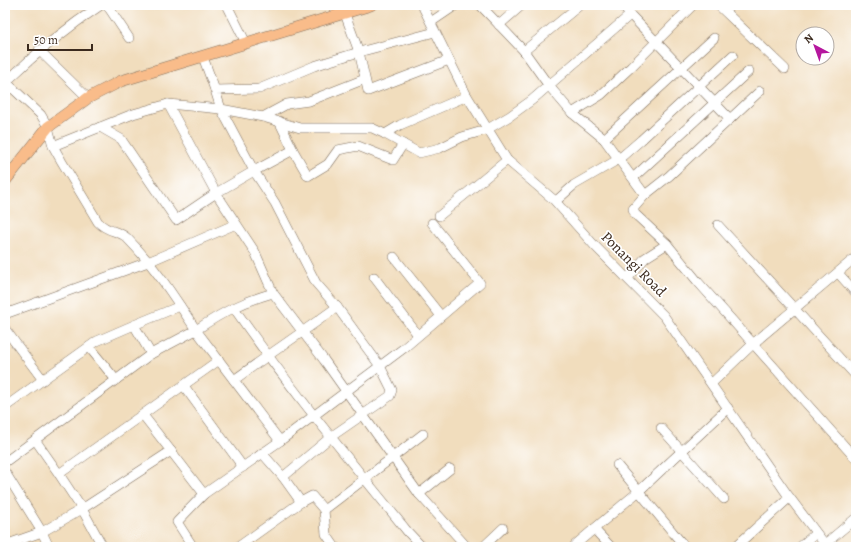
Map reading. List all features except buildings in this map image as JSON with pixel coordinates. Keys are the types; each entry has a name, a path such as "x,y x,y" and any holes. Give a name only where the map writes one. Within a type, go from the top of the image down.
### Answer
{"main road":[{"path":"5,181 48,127 88,98 121,81 371,5"}],"street":[{"path":"107,5 129,38"},
{"path":"227,5 246,43"},
{"name":"Ponangi Road","path":"422,5 467,96 486,130 507,160 556,201 594,245 664,316 712,383 789,498 826,546"},
{"path":"431,22 456,5"},
{"path":"480,5 524,51 549,86 572,113 604,139 645,194"},
{"path":"499,25 522,5"},
{"path":"524,51 580,5"},
{"path":"621,5 715,101 730,119"},
{"path":"572,113 601,95 693,5"},
{"path":"718,5 785,69"},
{"path":"97,6 39,50 6,85 32,105 48,127 53,146 80,195 98,222 110,231 126,237 148,262 196,330 280,441"},
{"path":"345,14 358,52 368,90 449,60"},
{"path":"53,146 132,114 168,104 221,109 263,117 300,128 372,128 419,153 440,148 462,137 486,130 510,116 549,86 630,15"},
{"path":"215,90 259,89 314,66 358,52 435,32"},
{"path":"604,139 714,38"},
{"path":"39,50 88,98"},
{"path":"556,201 574,185 619,159 733,55"},
{"path":"203,56 221,109 254,171 278,210 316,283 380,366 392,390 390,396 332,436 283,477"},
{"path":"633,178 749,71"},
{"path":"263,117 287,104 309,101 366,79"},
{"path":"760,91 675,171 645,194 635,205 635,214 667,244 698,282 856,459"},
{"path":"385,134 400,124 467,96"},
{"path":"168,104 216,193 255,252 273,293 347,392 419,494 467,547"},
{"path":"279,122 308,176 328,164 338,150 358,146 393,160 403,144"},
{"path":"100,127 121,139 176,220 216,193 293,150"},
{"path":"439,216 507,160"},
{"path":"193,547 177,522 204,494 280,441 314,414 347,392 480,283 432,223"},
{"path":"5,314 148,262 236,224"},
{"path":"718,225 856,376"},
{"path":"628,278 645,258 667,244"},
{"path":"394,257 441,316"},
{"path":"712,383 754,343 856,257"},
{"path":"838,273 856,294"},
{"path":"374,277 418,335"},
{"path":"5,462 36,441 151,354 244,302 273,293"},
{"path":"7,402 43,380 97,341 180,306"},
{"path":"234,380 336,307"},
{"path":"234,308 267,356 417,545"},
{"path":"134,325 151,354"},
{"path":"5,329 43,380"},
{"path":"89,347 116,380"},
{"path":"59,474 219,360"},
{"path":"184,386 243,467"},
{"path":"575,545 639,491 728,408"},
{"path":"143,415 204,494"},
{"path":"661,428 724,499"},
{"path":"324,510 423,434"},
{"path":"36,441 82,508 103,547"},
{"path":"5,545 42,532 171,451"},
{"path":"262,453 283,477 301,502"},
{"path":"617,465 681,546"},
{"path":"419,494 450,469"},
{"path":"5,472 42,532 49,547"},
{"path":"238,547 301,502 312,496 324,510 326,534 335,547"},
{"path":"735,547 789,498"},
{"path":"826,546 856,518"},
{"path":"483,547 504,528"},
{"path":"594,529 610,547"},
{"path":"800,547 816,533"}]}
